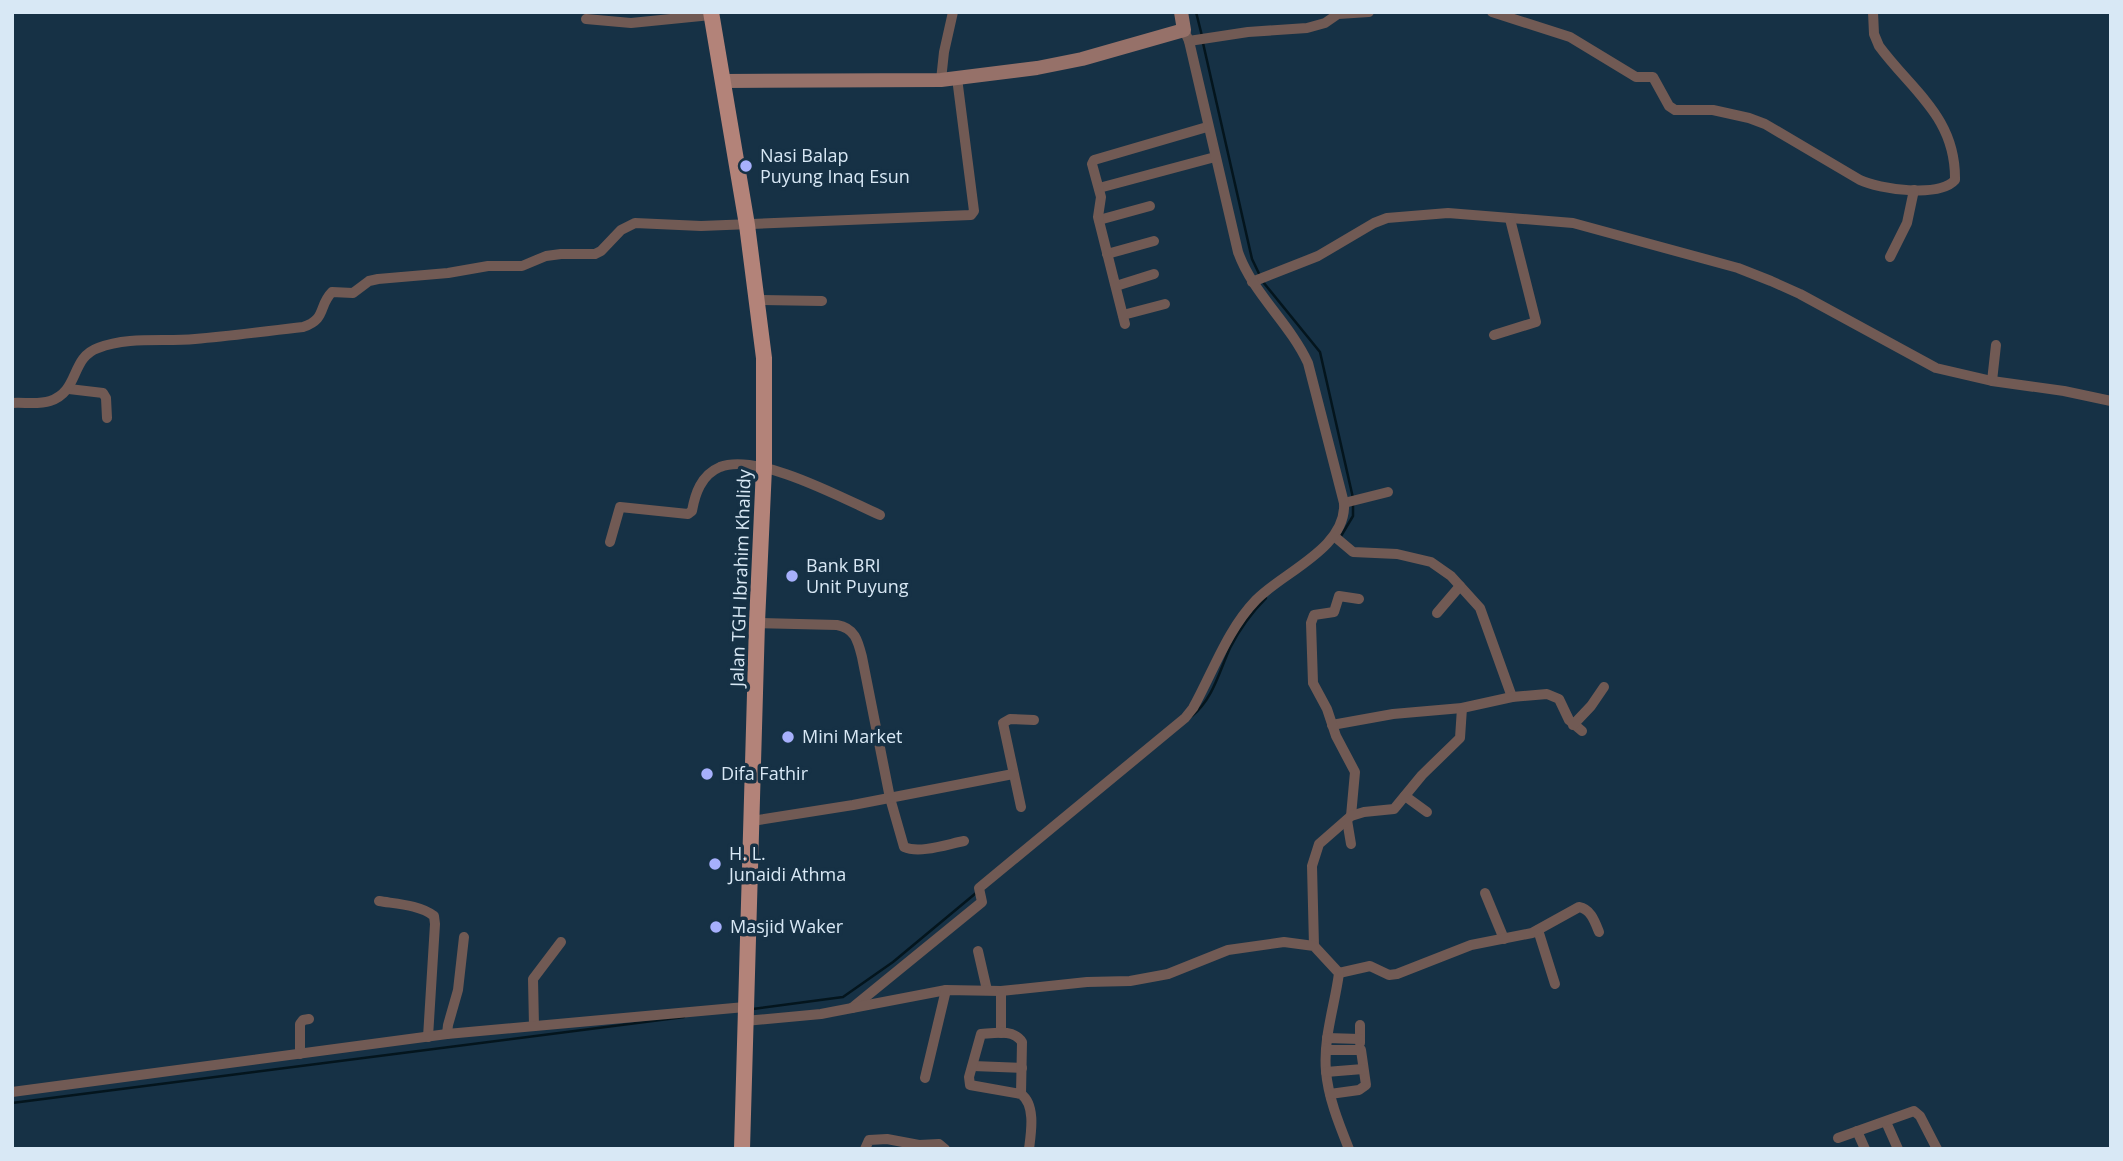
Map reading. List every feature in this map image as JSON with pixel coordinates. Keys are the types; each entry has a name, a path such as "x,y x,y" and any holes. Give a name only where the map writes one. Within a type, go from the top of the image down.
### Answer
{"main road":[{"name":"Jalan TGH Ibrahim Khalidy","path":"711,14 747,225 764,358 764,467 742,1149"}],"street":[{"path":"941,80 953,12"},
{"path":"852,1008 981,904 981,895 1021,852 1185,718 1193,708 1235,626 1263,593 1336,538 1350,501 1308,363 1259,280 1246,274 1238,252 1181,12"},
{"path":"723,81 941,80 1037,68 1188,37 1204,39 1248,32 1307,28 1325,23 1338,14 1369,12"},
{"path":"1492,12 1570,37 1636,77 1653,77 1673,110 1713,110 1749,118 1776,130 1866,183 1914,190 1950,185 1955,179 1953,157 1939,117 1877,42 1873,12"},
{"path":"586,19 631,23 711,14"},
{"path":"12,403 51,401 69,389 79,363 96,348 303,327 318,319 330,293 353,293 373,280 448,274 488,266 522,266 546,256 561,254 595,254 621,230 635,223 747,225 972,214 974,211 957,78"},
{"path":"1165,304 1124,319 1097,212 1101,200 1091,164 1094,160 1208,127"},
{"path":"1099,188 1214,157"},
{"path":"1890,257 1907,223 1914,190"},
{"path":"1099,220 1150,206"},
{"path":"1259,280 1318,256 1387,218 1448,213 1573,223 1738,268 1800,294 1936,368 1992,381 2111,401"},
{"path":"1494,335 1536,322 1510,219"},
{"path":"1107,254 1154,241"},
{"path":"1116,286 1154,274"},
{"path":"758,300 822,301"},
{"path":"1992,381 1996,345"},
{"path":"69,389 103,393 106,398 107,418"},
{"path":"611,542 617,510 621,506 688,514 692,511 696,492 713,471 733,465 764,467 880,515"},
{"path":"1350,501 1388,492"},
{"path":"1336,538 1353,552 1397,554 1432,562 1460,586 1471,596 1484,616 1512,697"},
{"path":"1437,613 1460,586"},
{"path":"1351,844 1349,818 1355,772 1313,682 1311,619 1316,615 1334,612 1339,596 1359,598"},
{"path":"757,623 837,625 845,626 853,633 863,657 890,798 906,849 964,841"},
{"path":"1332,725 1393,714 1462,708 1512,697 1548,694 1556,696 1578,728 1604,687"},
{"path":"1314,946 1314,857 1322,840 1349,818 1364,812 1391,811 1422,775 1460,738 1462,708"},
{"path":"1021,807 1003,723 1010,719 1034,720"},
{"path":"752,821 1013,774"},
{"path":"1405,796 1427,812"},
{"path":"1485,893 1504,939"},
{"path":"379,901 429,912 435,918 428,1037"},
{"path":"1339,973 1370,966 1393,975 1471,945 1522,936 1582,907 1591,915 1598,932"},
{"path":"1538,930 1556,984"},
{"path":"447,1034 458,990 464,937"},
{"path":"534,1026 533,979 561,942"},
{"path":"12,1092 447,1034 534,1026 745,1014 821,1014 946,990 1002,991 1087,982 1130,981 1177,971 1228,950 1284,942 1314,946 1339,973"},
{"path":"978,951 987,990"},
{"path":"1339,973 1327,1038 1326,1072 1330,1094 1349,1149"},
{"path":"925,1078 946,990"},
{"path":"1000,1033 1002,991"},
{"path":"300,1054 300,1024 303,1020 310,1019"},
{"path":"1330,1094 1364,1088 1366,1085 1360,1024"},
{"path":"1021,1094 1023,1047 1020,1038 1010,1033 980,1035 969,1080 972,1086 1021,1094 1029,1102 1029,1149"},
{"path":"1327,1038 1360,1045"},
{"path":"1326,1050 1360,1045"},
{"path":"973,1066 1022,1068"},
{"path":"1326,1072 1363,1069"},
{"path":"1838,1138 1916,1111 1937,1149"},
{"path":"1886,1122 1898,1149"},
{"path":"1857,1131 1865,1149"},
{"path":"866,1149 869,1140 878,1138 919,1146 939,1144 945,1149"}],"waterway":[{"path":"1196,12 1202,36"},
{"path":"1203,43 1252,259 1263,282 1320,352 1353,498"},
{"path":"1341,536 1353,516 1353,504"},
{"path":"1192,716 1205,702 1237,635 1266,598"},
{"path":"753,1009 843,997 893,962 976,893"},
{"path":"12,1103 684,1017"}],"place":[{"name":"Nasi Balap Puyung Inaq Esun","path":"746,166"},
{"name":"Bank BRI Unit Puyung","path":"792,576"},
{"name":"Mini Market","path":"788,737"},
{"name":"Difa Fathir","path":"707,774"},
{"name":"H. L. Junaidi Athma","path":"715,864"},
{"name":"Masjid Waker","path":"716,927"}]}
